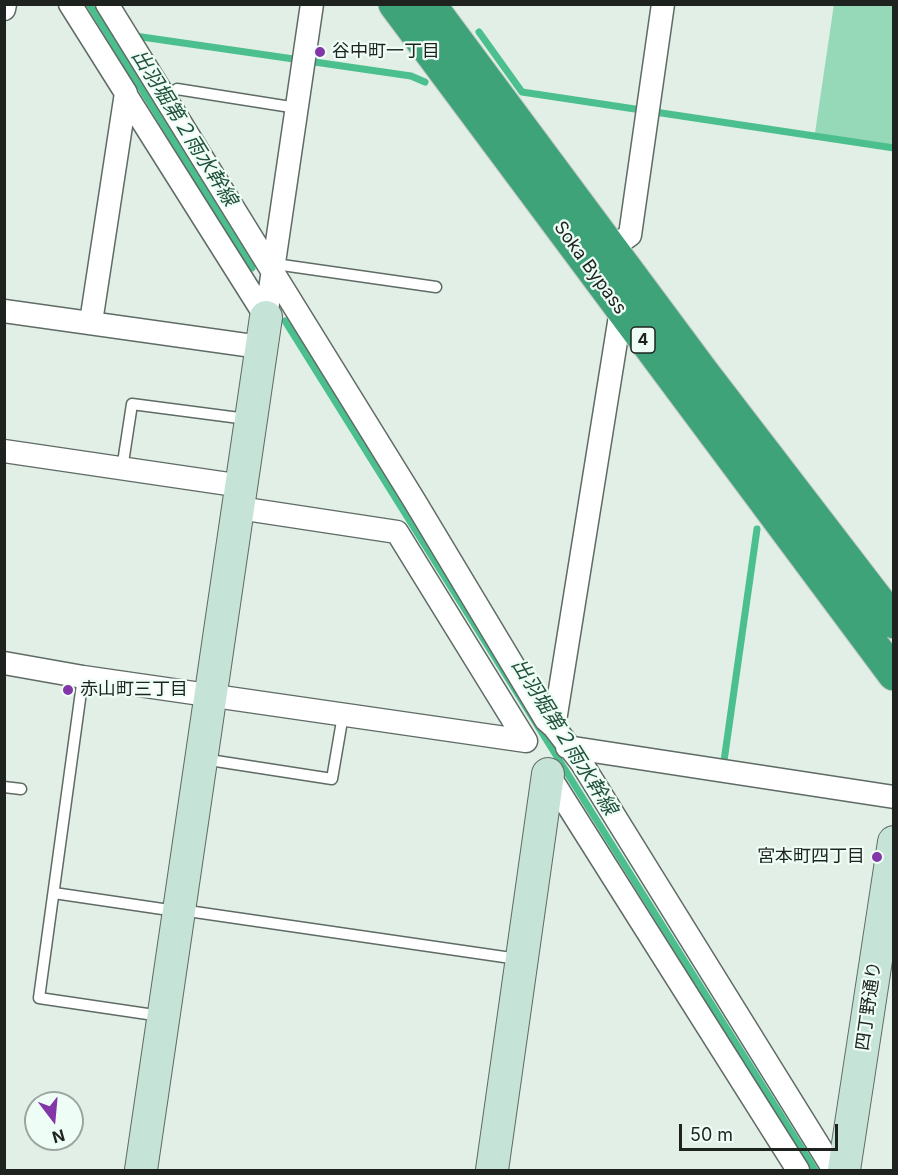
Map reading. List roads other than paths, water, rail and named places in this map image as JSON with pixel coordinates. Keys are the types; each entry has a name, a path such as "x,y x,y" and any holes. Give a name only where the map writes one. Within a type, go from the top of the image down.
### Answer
{"highway":[{"name":"Soka Bypass","path":"395,4 894,674"},
{"name":"Soka Bypass","path":"429,4 610,249 894,622"}],"street":[{"path":"4,9 5,4"},
{"path":"70,4 126,95 263,332"},
{"path":"107,4 274,269 546,720 554,727 587,771 834,1170"},
{"path":"141,1170 312,4"},
{"path":"610,249 630,235 663,4"},
{"path":"91,322 126,95"},
{"path":"554,727 621,310"},
{"path":"4,311 91,322 263,332"},
{"path":"4,451 122,469 397,532 526,741 83,677 4,663"},
{"path":"567,747 894,798"},
{"path":"492,1170 548,774"},
{"path":"548,774 798,1170"},
{"name":"四丁野通り","path":"844,1170 894,842"}],"lane":[{"path":"165,99 177,89 298,108"},
{"path":"274,269 436,287"},
{"path":"122,469 132,404 251,420"},
{"path":"83,677 39,998 164,1017"},
{"path":"202,759 332,778 343,715"},
{"path":"4,787 21,789"},
{"path":"54,893 522,959"}],"waterway":[{"name":"出羽堀第２雨水幹線","path":"89,4 252,268"},
{"path":"479,32 522,92 894,148"},
{"path":"116,48 135,36 411,76 425,82"},
{"name":"出羽堀第２雨水幹線","path":"285,321 815,1170"},
{"path":"724,761 757,529"}],"place":[{"name":"谷中町一丁目","path":"320,52"},
{"name":"赤山町三丁目","path":"68,690"},
{"name":"宮本町四丁目","path":"877,857"}]}
